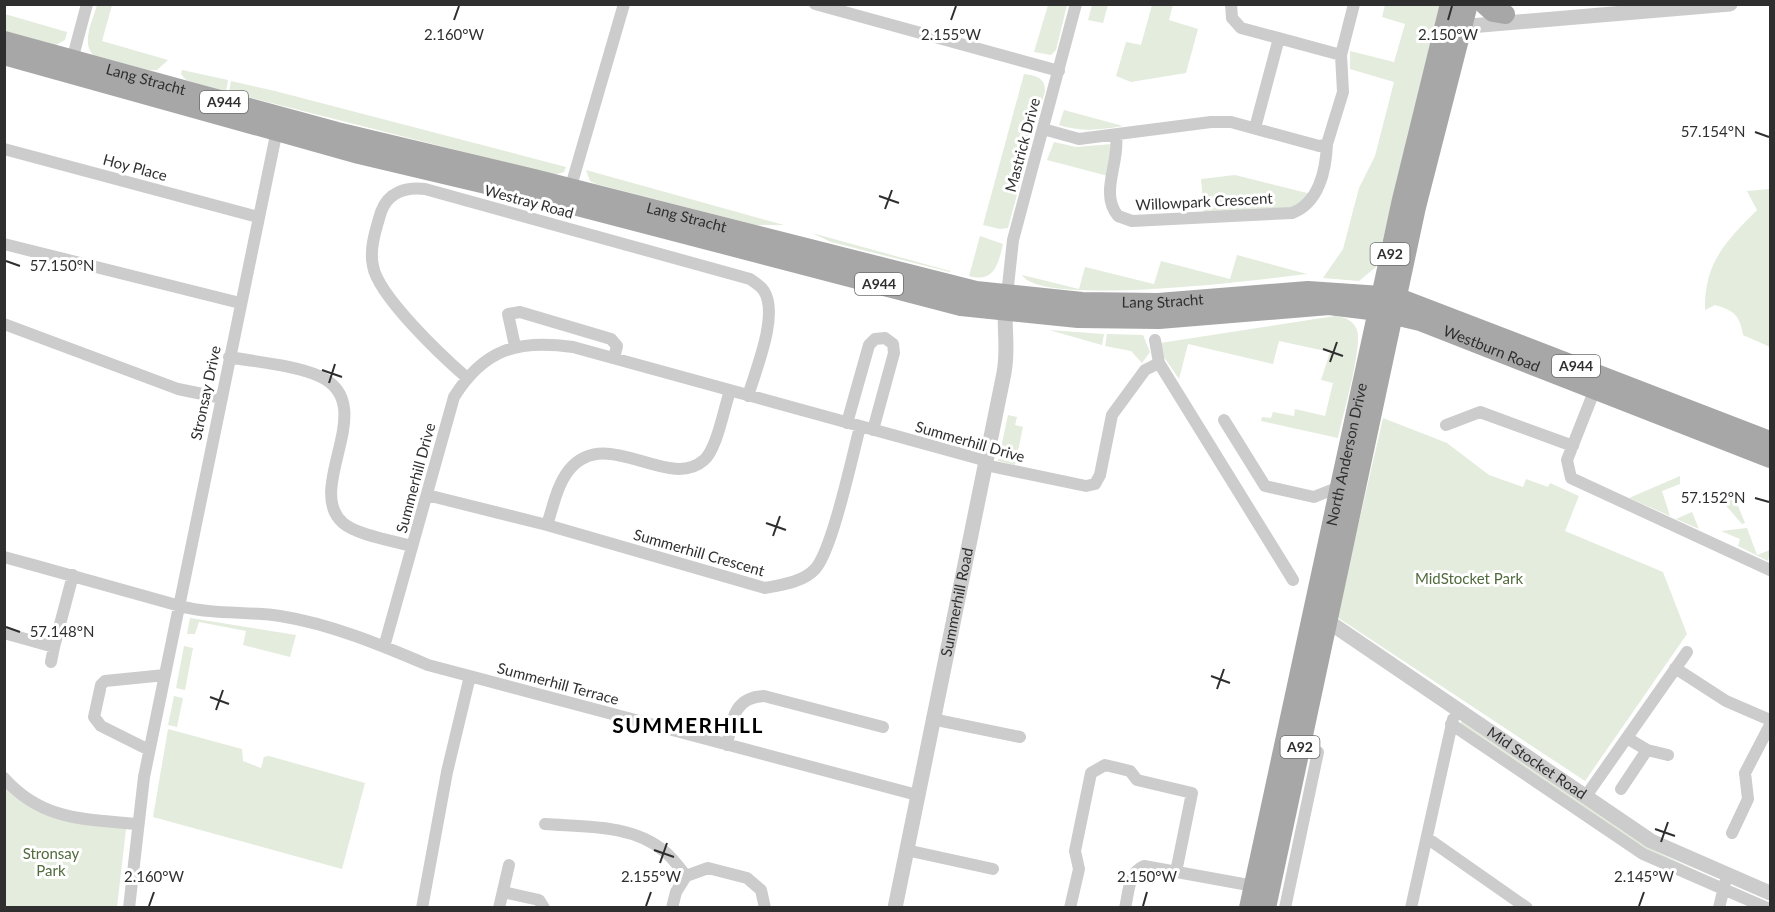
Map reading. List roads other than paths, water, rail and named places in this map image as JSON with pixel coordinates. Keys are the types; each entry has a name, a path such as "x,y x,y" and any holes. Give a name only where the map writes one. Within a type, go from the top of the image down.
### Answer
{"main road":[{"path":"1484,4 1493,12 1505,14"},
{"name":"North Anderson Drive","path":"1249,908 1319,618 1387,304 1456,14"},
{"name":"Lang Stracht","path":"4,41 70,67"},
{"name":"Lang Stracht","path":"4,55 70,67 278,124 359,154 568,196 967,289 1006,303 1158,303 1308,291 1387,304"},
{"name":"North Anderson Drive","path":"1266,908 1299,748 1319,618 1330,525 1387,304"},
{"name":"Westburn Road","path":"1387,304 1597,383 1770,441"},
{"name":"Westburn Road","path":"1597,383 1770,458"}],"street":[{"path":"70,67 87,4"},
{"path":"568,196 624,4"},
{"path":"815,4 1059,71"},
{"name":"Mastrick Drive","path":"1006,303 1013,240 1076,4"},
{"path":"1231,4 1230,12 1235,24 1341,55"},
{"name":"Willowpark Crescent","path":"1116,136 1117,157 1111,178 1110,203 1118,216 1132,221 1292,213 1303,209 1311,202 1317,191 1327,144 1342,92 1341,55 1354,4"},
{"path":"1456,14 1505,14 1636,4"},
{"path":"1456,14 1730,4"},
{"path":"1255,128 1279,38"},
{"path":"1043,129 1079,139 1211,122 1232,122 1319,146 1327,144"},
{"name":"Stronsay Drive","path":"129,908 149,750 278,124"},
{"name":"Hoy Place","path":"4,149 258,217"},
{"name":"Westray Road","path":"466,377 431,347 376,278 372,247 382,209 392,195 408,188 425,189 750,279 763,289 770,305 769,320 748,396"},
{"path":"4,244 240,303"},
{"name":"Summerhill Road","path":"894,908 1008,350 1004,328 1006,303"},
{"path":"515,346 508,314 520,312 611,339 617,346 614,358"},
{"path":"4,324 178,389 222,398"},
{"path":"847,423 869,345 875,339 885,338 893,345 894,353 873,430"},
{"path":"1155,340 1159,363 1293,580"},
{"name":"Summerhill Drive","path":"384,647 454,397 466,377 494,354 515,346 544,343 614,358 985,463 1086,486 1095,484 1100,475 1112,415 1145,370 1159,363"},
{"path":"229,357 319,376 337,390 345,410 330,496 336,515 351,528 412,546"},
{"path":"1597,383 1573,446 1567,470 1571,478 1579,484 1770,570"},
{"path":"547,525 561,484 570,468 585,458 602,453 674,469 689,468 705,460 712,447 729,391"},
{"path":"1446,425 1480,412 1573,446"},
{"path":"1224,420 1265,486 1314,497 1339,487"},
{"name":"Summerhill Crescent","path":"427,495 547,525 765,588 790,584 815,569 826,548 860,427"},
{"path":"1314,497 1323,507 1330,525"},
{"name":"Summerhill Terrace","path":"4,557 180,606 220,613 280,616 335,630 428,664 470,676 917,795"},
{"path":"51,662 73,575"},
{"name":"Mid Stocket Road","path":"1319,618 1643,854 1725,882 1770,893"},
{"path":"4,633 54,647"},
{"path":"1586,796 1687,651"},
{"path":"1675,668 1726,701 1770,720"},
{"path":"149,750 101,726 94,717 101,685 105,681 165,675"},
{"path":"423,908 447,772 470,676"},
{"path":"727,745 736,708 743,701 755,696 764,696 883,727"},
{"path":"1411,908 1454,717"},
{"name":"Mid Stocket Road","path":"1454,717 1586,796 1651,841 1767,908"},
{"path":"932,719 1020,737"},
{"path":"1732,833 1748,799 1745,773 1770,725"},
{"path":"1627,738 1647,750 1668,755"},
{"path":"1285,908 1318,752 1299,748"},
{"path":"1621,789 1647,750"},
{"path":"1070,908 1079,869 1075,851 1091,772 1105,765 1130,771 1137,780 1192,793 1176,872"},
{"path":"4,778 36,806 66,817 138,824"},
{"path":"545,824 621,831 642,837 666,852 686,876"},
{"path":"1427,838 1527,908"},
{"path":"906,850 993,869"},
{"path":"499,908 509,865"},
{"path":"1125,908 1132,876 1136,869 1144,866 1254,886"},
{"path":"672,908 676,892 686,876 708,868 747,878 761,890 765,908"},
{"path":"1719,908 1725,882"},
{"path":"503,892 539,900 544,908"}],"district":[{"name":"SUMMERHILL","path":"688,726"}],"park label":[{"name":"MidStocket Park","path":"1469,579"},
{"name":"Stronsay Park","path":"51,862"}]}
